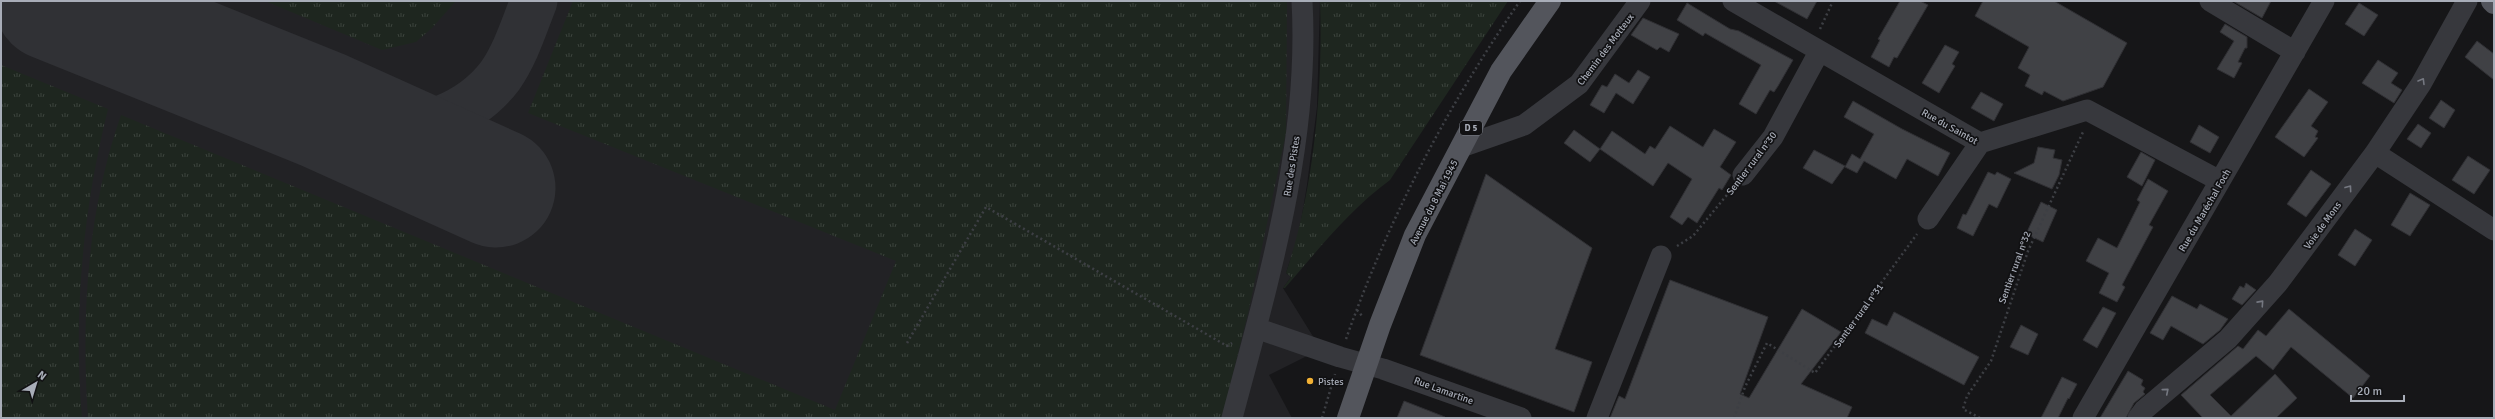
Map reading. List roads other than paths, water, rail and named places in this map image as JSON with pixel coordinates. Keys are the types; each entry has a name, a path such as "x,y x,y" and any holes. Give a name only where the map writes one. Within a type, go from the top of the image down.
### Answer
{"main road":[{"name":"Avenue du 8 Mai 1945","path":"1348,418 1366,364 1415,235 1501,71 1550,1"}],"street":[{"name":"Rue des Pistes","path":"1232,418 1256,328 1287,196 1298,122 1303,27 1302,1"},
{"name":"Chemin des Motteux","path":"1461,147 1524,125 1579,84 1640,1"},
{"name":"Rue du Saintot","path":"1733,1 1815,50 1980,144 2087,110 2220,181"},
{"path":"2210,1 2295,52"},
{"name":"Rue du Maréchal Foch","path":"2083,418 2324,1"},
{"name":"Voie de Mons","path":"2138,418 2144,410 2228,339 2278,283 2375,153 2421,84 2467,1"},
{"name":"Sentier rural n°30","path":"1743,175 1773,136 1815,50"},
{"path":"1928,219 1980,144"},
{"path":"2375,153 2494,230"},
{"path":"1597,418 1661,256"},
{"name":"Rue Lamartine","path":"1256,328 1340,358 1366,364 1521,418"}],"place":[{"name":"Pistes","path":"1310,381"}]}
